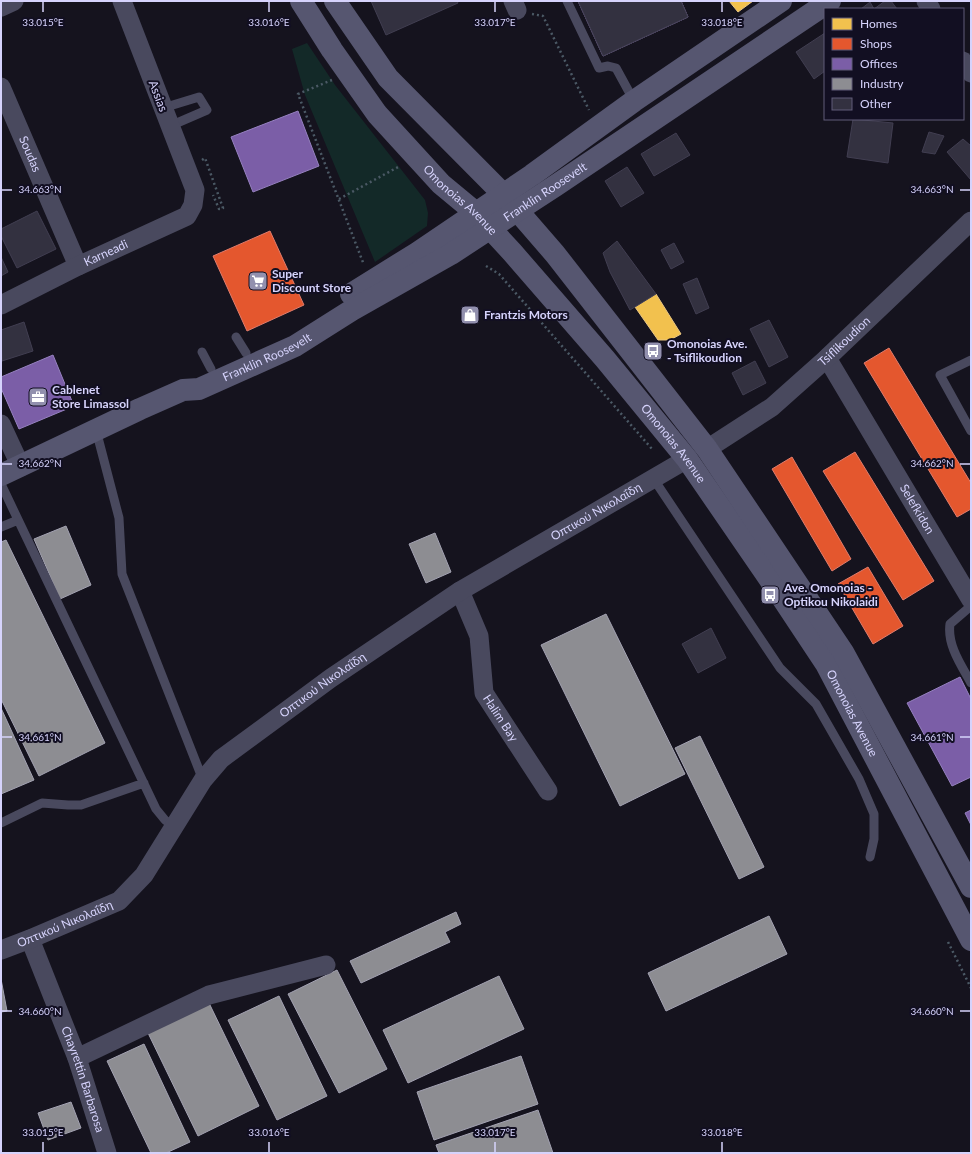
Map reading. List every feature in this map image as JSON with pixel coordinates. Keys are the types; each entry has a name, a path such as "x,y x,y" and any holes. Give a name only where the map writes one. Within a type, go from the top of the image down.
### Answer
{"main road":[{"name":"Omonoias Avenue","path":"301,1 332,50 377,114 441,184 483,221 605,359 687,459 826,664 971,940"},
{"name":"Omonoias Avenue","path":"335,1 388,78 518,210 555,254 708,449 844,652 971,887"},
{"name":"Franklin Roosevelt","path":"1,475 184,390 199,389 295,346 352,310 437,262 483,221 503,194 634,101 781,1"},
{"name":"Franklin Roosevelt","path":"184,390 190,379 207,360 241,345 286,335 417,253 483,221 518,210 830,1"}],"street":[{"path":"1,7 14,1"},
{"name":"Assias","path":"122,1 195,190"},
{"path":"964,62 971,73"},
{"name":"Soudas","path":"1,87 78,266"},
{"name":"Karneadi","path":"1,305 78,266 153,237 187,216 193,205 195,190"},
{"name":"Tsiflikoudion","path":"708,449 772,407 827,358 971,221"},
{"name":"Selefkidon","path":"827,358 971,600"},
{"path":"1,424 21,467"},
{"name":"Οπτικού Νικολαΐδη","path":"1,950 119,901 144,876 203,780 221,759 331,678 460,591 687,459"},
{"name":"Halim Bay","path":"460,591 479,636 484,693 548,791"},
{"name":"Chayrettin Barbarosa","path":"30,939 77,1058 107,1153"},
{"path":"77,1058 209,995 326,965"}],"lane":[{"path":"568,1 599,68 608,66 616,68 634,101"},
{"path":"163,108 199,97 208,110 170,126"},
{"path":"971,360 940,376 971,431"},
{"path":"96,430 118,518 122,574 203,780"},
{"path":"653,478 780,668 816,704 855,772 874,814 874,839 870,857"},
{"path":"1,484 156,810 174,827"},
{"path":"1,527 18,520"},
{"path":"971,606 950,624 949,633 956,654 971,683"},
{"path":"1,823 42,803 81,805 144,784"}],"path":[{"path":"515,6 542,16 590,112"},
{"path":"335,79 298,94 365,265"},
{"path":"339,199 402,165"}],"green space":[{"path":"307,43 335,85 425,200 428,213 427,226 375,262 305,95 292,49"}],"building: Homes":[{"path":"729,1 753,1 738,12"},
{"path":"656,294 681,334 670,340 658,340 635,307"}],"building: Shops":[{"name":"Super Discount Store","path":"270,231 304,305 247,331 213,256"},
{"path":"889,348 971,483 971,509 957,517 864,363"},
{"path":"855,452 934,581 903,600 823,471"},
{"path":"792,457 851,559 832,571 772,469"},
{"path":"868,567 903,626 873,644 838,584"}],"building: Offices":[{"path":"578,1 681,1 688,17 603,56"},
{"path":"298,111 319,166 253,192 231,137"},
{"name":"Cablenet Store Limassol","path":"53,355 74,406 19,429 1,388 1,377"},
{"path":"960,677 971,699 971,777 952,786 907,703"},
{"path":"971,810 971,825 965,813"}],"building: Industry":[{"path":"66,526 91,585 60,599 34,539"},
{"path":"435,533 451,572 426,583 409,544"},
{"path":"6,540 105,743 39,776 1,699 1,542"},
{"path":"606,614 685,774 620,806 541,645"},
{"path":"1,708 34,780 1,794"},
{"path":"700,736 764,867 739,879 675,748"},
{"path":"456,912 461,924 445,932 450,942 361,983 350,961"},
{"path":"769,916 787,954 666,1011 648,973"},
{"path":"337,970 387,1069 339,1093 288,994"},
{"path":"499,976 524,1029 408,1083 383,1030"},
{"path":"1,979 7,1011 1,1012"},
{"path":"279,996 327,1096 277,1120 228,1020"},
{"path":"209,1003 259,1106 198,1136 148,1033"},
{"path":"144,1044 190,1142 166,1153 151,1153 107,1061"},
{"path":"521,1056 538,1104 434,1140 417,1092"},
{"path":"71,1102 81,1128 48,1140 38,1113"},
{"path":"538,1110 553,1153 439,1153 436,1145"}],"building: Other":[{"path":"371,1 457,1 458,3 386,35"},
{"path":"578,1 681,1 688,17 603,56"},
{"path":"885,1 891,1 896,8 875,8"},
{"path":"870,2 873,8 862,8"},
{"path":"824,34 824,72 814,79 796,52"},
{"path":"853,120 893,123 888,163 847,157"},
{"path":"929,132 944,136 935,154 922,152"},
{"path":"676,133 690,155 654,176 641,154"},
{"path":"963,139 971,146 971,180 947,152"},
{"path":"627,167 644,193 621,207 605,181"},
{"path":"37,211 56,249 17,268 1,236 1,229"},
{"path":"617,241 656,294 630,310 610,272 603,253"},
{"path":"674,243 684,262 671,269 661,250"},
{"path":"1,257 8,272 1,276"},
{"path":"697,278 709,308 696,314 683,284"},
{"path":"769,320 788,357 769,367 750,329"},
{"path":"24,322 33,351 2,361 1,330"},
{"path":"755,361 766,383 743,395 732,373"},
{"path":"711,628 726,658 698,673 682,644"}],"place":[{"name":"Super Discount Store","path":"258,281"},
{"name":"Frantzis Motors","path":"470,315"},
{"name":"Omonoias Ave. - Tsiflikoudion","path":"653,351"},
{"name":"Cablenet Store Limassol","path":"38,397"},
{"name":"Ave. Omonoias - Optikou Nikolaidi","path":"770,595"}]}
